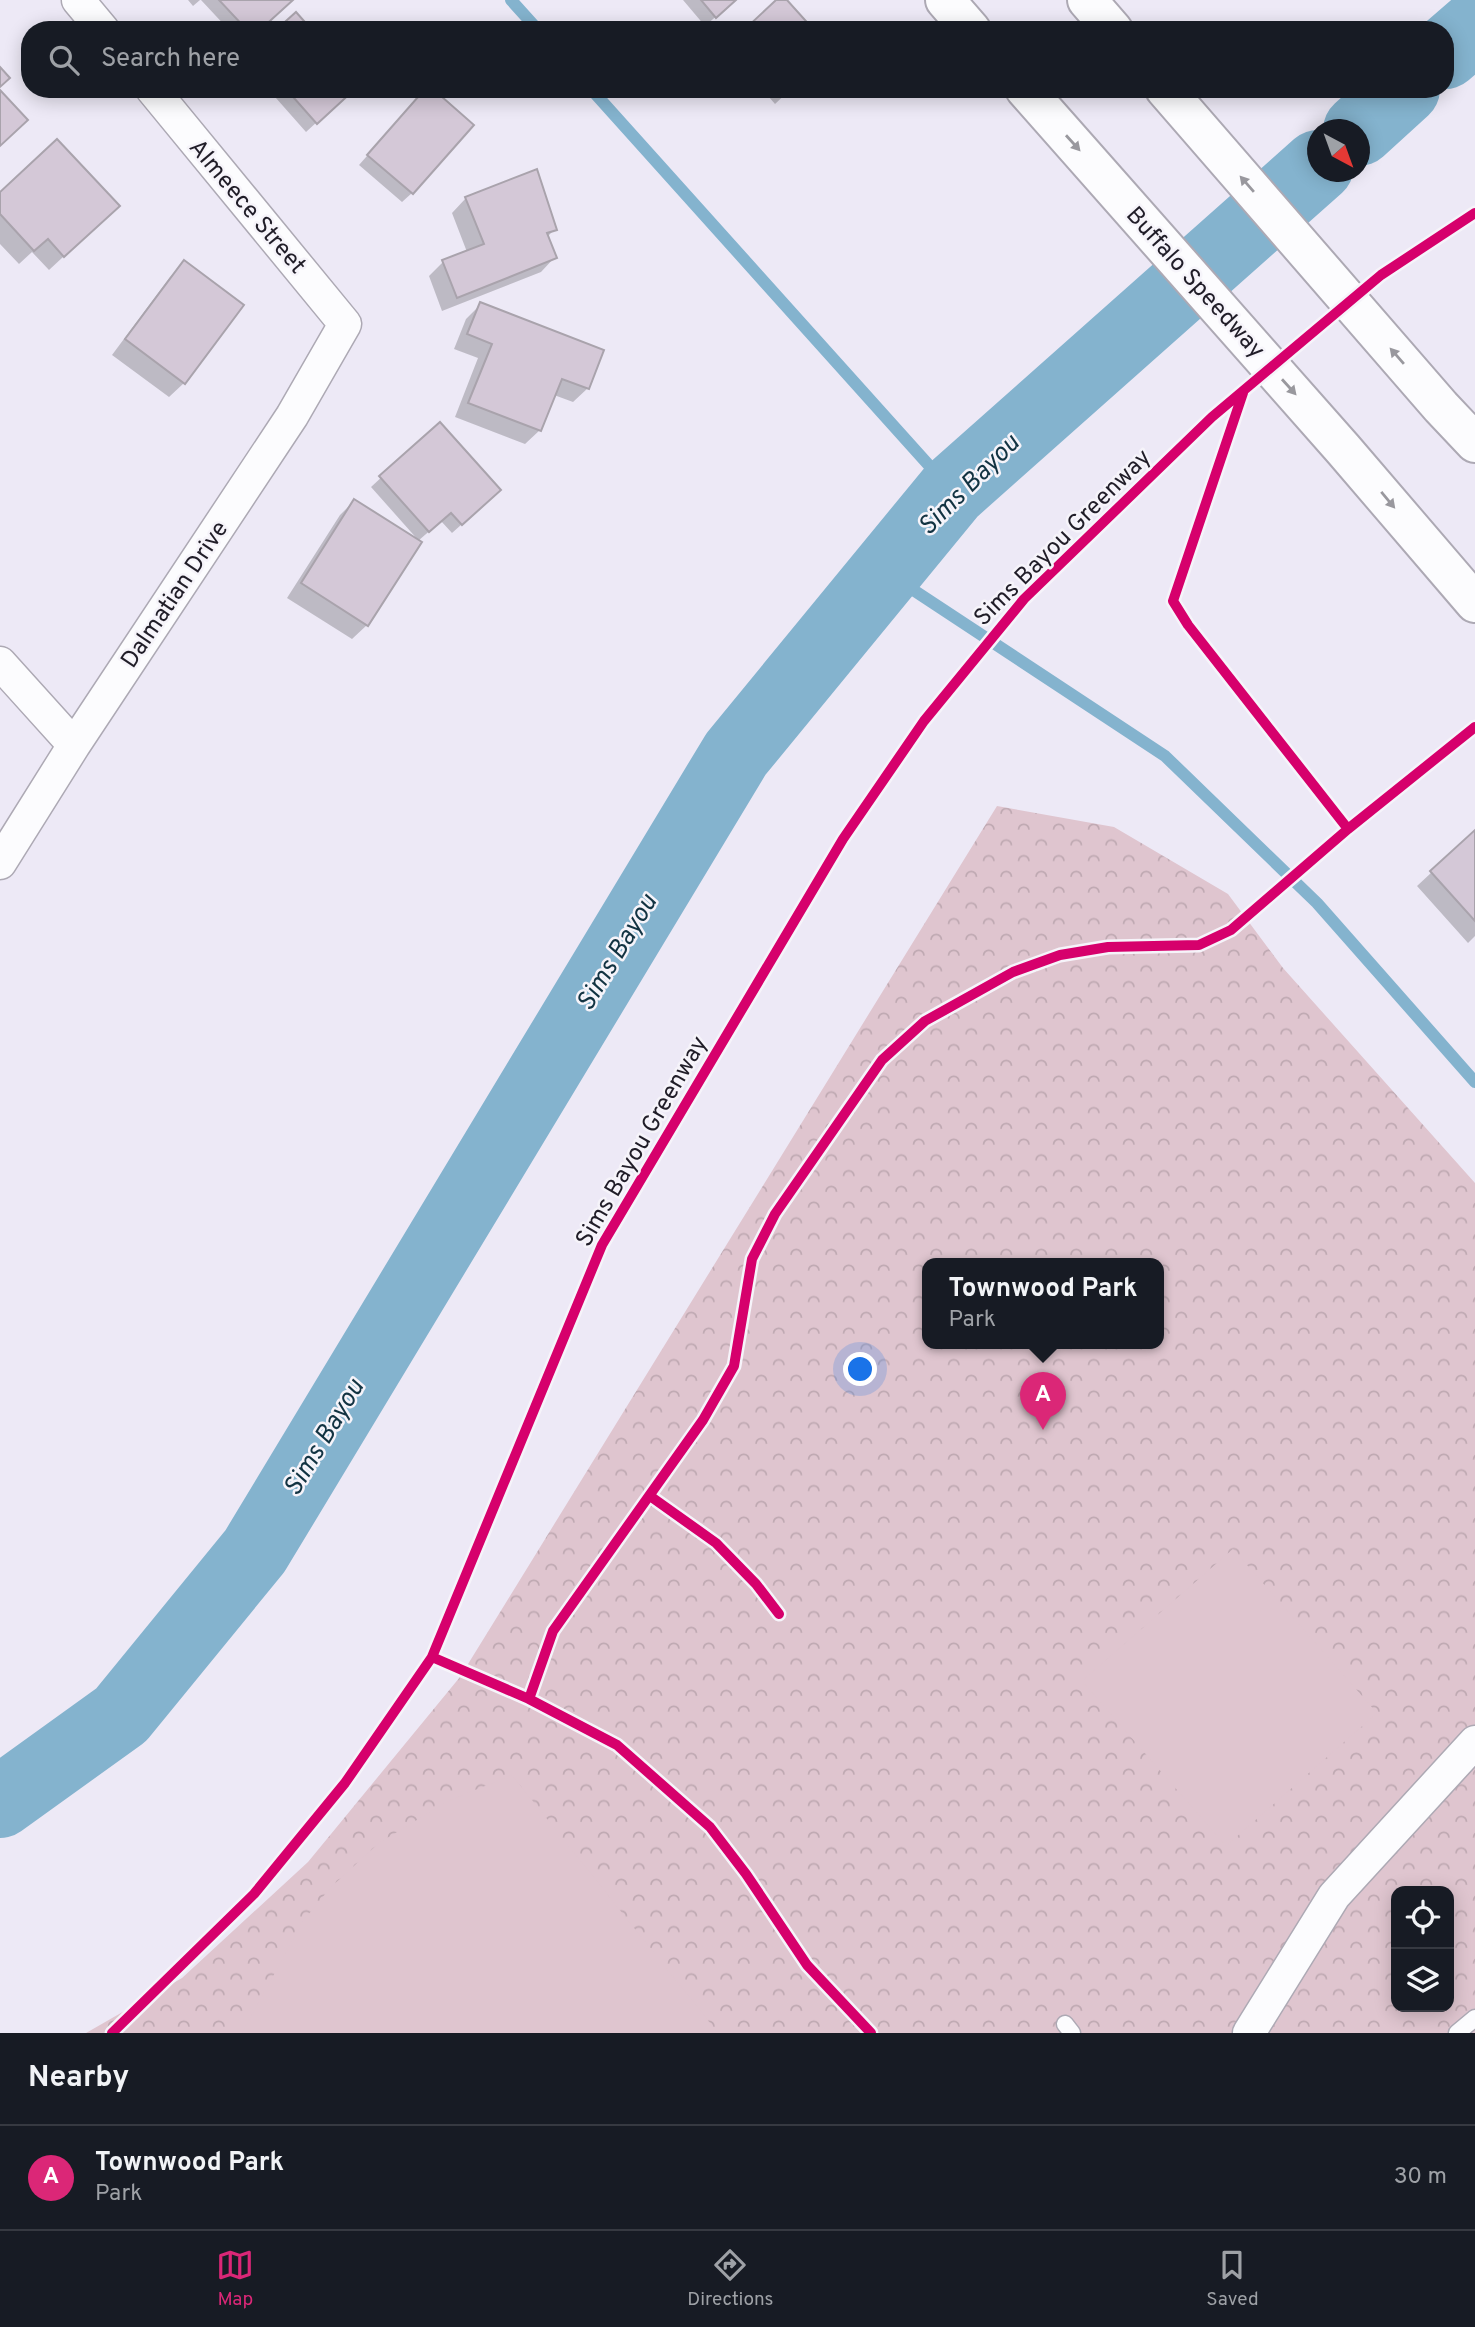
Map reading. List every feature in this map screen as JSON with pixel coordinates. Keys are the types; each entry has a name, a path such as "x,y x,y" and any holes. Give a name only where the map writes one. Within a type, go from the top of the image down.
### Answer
{"main road":[{"path":"945,0 963,21"},
{"name":"Buffalo Speedway","path":"1032,98 1343,449 1475,603"},
{"path":"1173,98 1475,443"}],"street":[{"path":"78,0 96,21"},
{"name":"Almeece Street","path":"159,98 345,324"},
{"name":"Dalmatian Drive","path":"0,863 74,745 292,416 345,324"},
{"path":"0,663 74,745"},
{"path":"1249,2033 1334,1896 1475,1742"}],"lane":[{"path":"1457,2033 1475,2018"}],"green space":[{"path":"997,806 1114,827 1228,894 1283,968 1475,1183 1475,2033 86,2033 182,1978 308,1862 460,1677"},
{"path":"1233,1549 1377,1713 1226,1846 1082,1681"},
{"path":"512,1775 718,2033 242,2033 303,1921 331,1887 379,1843 448,1801"}],"building":[{"path":"219,0 293,0 270,21 239,21"},
{"path":"701,0 736,0 716,18"},
{"path":"776,0 787,0 806,21 754,21"},
{"path":"296,12 304,21 286,21"},
{"path":"0,67 10,78 0,87"},
{"path":"0,90 28,120 0,146"},
{"path":"294,98 345,98 317,124"},
{"path":"417,98 443,98 474,125 413,194 367,155"},
{"path":"57,139 120,206 64,257 48,239 34,251 0,214 0,192"},
{"path":"537,169 557,230 547,233 557,258 457,298 442,260 484,244 465,197"},
{"path":"184,260 244,305 185,384 125,339"},
{"path":"480,302 604,350 589,389 562,379 541,431 468,403 492,344 467,334"},
{"path":"440,422 501,490 462,525 451,513 429,532 379,476"},
{"path":"354,499 422,542 368,626 301,583"},
{"path":"1475,830 1475,921 1430,871"}],"waterway":[{"path":"511,0 530,21"},
{"name":"Sims Bayou","path":"1454,45 1475,27"},
{"path":"599,98 952,491"},
{"name":"Sims Bayou","path":"1370,120 1394,98"},
{"name":"Sims Bayou","path":"0,1802 121,1715 255,1551 736,754 952,491 1307,176"},
{"path":"886,572 1165,756 1317,903 1475,1082"}],"cycle path":[{"name":"Sims Bayou Greenway","path":"112,2033 254,1894 345,1783 432,1657 602,1245 843,839 924,721 1024,599 1212,417 1381,275 1475,213"},
{"path":"432,1657 529,1699 553,1631 703,1420 734,1366 752,1259 775,1214 882,1060 925,1021 1013,972 1060,955 1108,947 1199,945 1231,930 1348,829 1188,625 1173,601 1243,393"},
{"path":"1348,829 1475,727"},
{"path":"650,1496 716,1543 756,1584 779,1614"},
{"path":"529,1699 617,1745 710,1827 746,1874 807,1965 871,2033"}],"place":[{"name":"Townwood Park","path":"1043,1430"}]}
